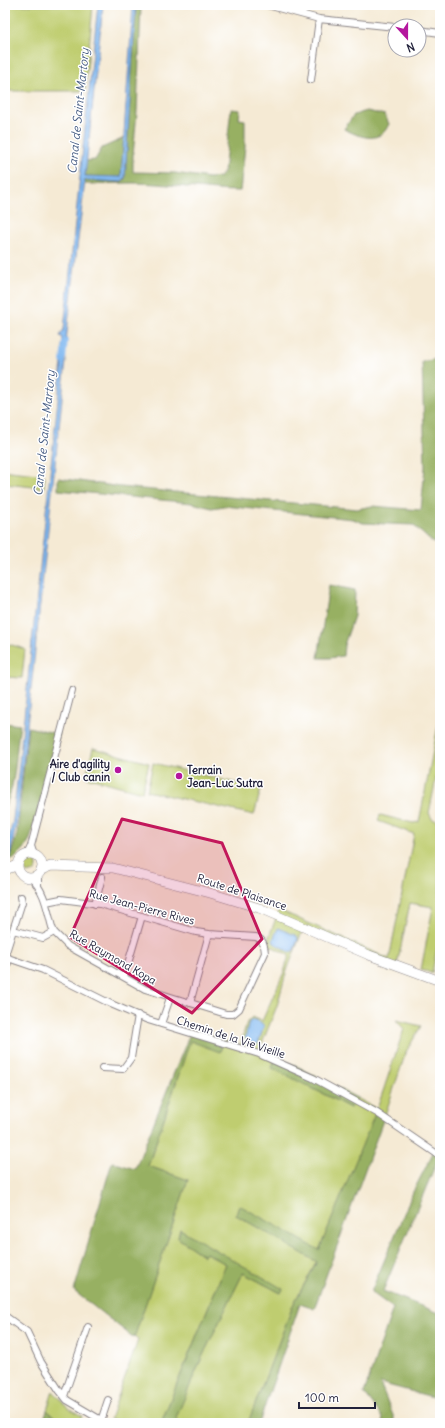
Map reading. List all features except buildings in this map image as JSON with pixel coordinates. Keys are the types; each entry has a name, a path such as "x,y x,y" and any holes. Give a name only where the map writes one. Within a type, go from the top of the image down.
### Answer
{"main road":[{"path":"31,852 38,871 26,877 18,868 21,858 31,852"},
{"name":"Route de Plaisance","path":"38,871 51,866 93,867 125,870 210,893 259,908 369,955 440,981"},
{"path":"6,869 18,868"}],"street":[{"path":"267,5 319,19 387,26"},
{"path":"311,80 319,19"},
{"path":"427,31 440,33"},
{"path":"31,852 72,690"},
{"name":"Rue Raymond Kopa","path":"38,871 38,885 46,902 54,932 68,946 145,989 190,1003"},
{"path":"95,904 102,877"},
{"path":"5,974 6,957 22,902 20,897"},
{"name":"Rue Jean-Pierre Rives","path":"46,902 61,899 95,904 209,934 256,937 260,939 264,944 265,953 239,1009 233,1014 226,1014 190,1003"},
{"path":"124,977 142,916"},
{"path":"13,930 43,938 54,932"},
{"path":"190,1003 209,934"},
{"name":"Chemin de la Vie Vieille","path":"6,957 43,970 138,1015 161,1024 259,1054 313,1078 377,1113 440,1156"},
{"path":"161,1024 170,998"},
{"path":"102,1068 123,1069 131,1058 138,1015"},
{"path":"5,1316 27,1332 49,1377 64,1396 104,1422 108,1400"},
{"path":"64,1396 88,1327"}],"highlighted area":[{"path":"122,819 222,843 262,939 192,1013 70,937"}],"green space":[{"path":"5,5 93,5 85,91 5,91"},
{"path":"136,5 141,5 133,172 175,173 209,178 220,177 224,172 231,109 240,110 239,119 245,120 245,147 240,191 213,190 146,183 84,184 85,180 121,182 125,179"},
{"path":"367,111 385,115 389,124 385,131 380,135 369,137 357,135 344,129 354,115"},
{"path":"124,138 121,178 85,176 86,161 95,160 102,148"},
{"path":"440,358 440,542 433,543 413,525 363,523 353,519 224,506 212,508 192,503 58,490 58,478 121,487 357,509 372,506 421,510 425,467 422,362"},
{"path":"5,470 45,476 44,488 5,484"},
{"path":"329,585 355,590 354,616 344,645 343,656 318,658"},
{"path":"5,643 25,649 22,678 5,677"},
{"path":"440,716 440,759 429,813 432,819 440,821 440,933 432,973 421,970 433,907 410,903 396,970 303,929 286,973 277,1006 259,1051 276,1058 272,1067 350,1108 357,1098 377,1109 404,1029 396,1020 421,1026 406,1052 385,1115 377,1110 319,1251 239,1206 236,1215 317,1261 294,1303 248,1423 179,1423 175,1418 204,1353 243,1273 281,1293 180,1229 178,1238 204,1256 206,1253 226,1264 161,1423 121,1423 110,1419 138,1340 134,1337 188,1180 148,1166 190,1041 224,1040 240,1045 247,1022 252,1017 262,1021 284,972 289,955 273,947 269,948 267,942 279,910 389,959 414,834 378,821 380,815 413,823 419,822"},
{"path":"5,723 20,725 14,777 5,807"},
{"path":"28,727 59,734 30,839 24,849 14,859 10,858 17,834"},
{"name":"Aire d'agility / Club canin","path":"93,748 149,763 142,792 86,777"},
{"name":"Terrain Jean-Luc Sutra","path":"153,763 261,789 254,815 147,791"},
{"path":"30,859 35,861 37,866 35,871 30,873 25,871 23,866 25,861"},
{"path":"191,1031 224,1040 220,1052 190,1041 148,1166 188,1180 134,1338 74,1291 112,1162 135,1169"},
{"path":"276,1058 295,1065 357,1098 351,1108 272,1068"},
{"path":"377,1109 385,1115 314,1309 300,1304 259,1423 248,1423 294,1303 317,1262 236,1215 239,1205 319,1250"},
{"path":"435,1149 440,1154 383,1291 439,1313 440,1311 440,1399 380,1383 394,1418 394,1423 382,1423 383,1418 364,1393 393,1308 371,1292 413,1192"},
{"path":"180,1229 283,1289 281,1293 243,1273 204,1353 176,1418 179,1423 161,1423 226,1264 206,1253 204,1256 178,1238"},
{"path":"53,1391 70,1409 82,1416 79,1423 61,1423 47,1410"},
{"path":"47,1410 61,1423 46,1423 45,1416"}],"water":[{"path":"98,5 103,5 85,176 121,177 133,5 136,5 125,178 121,182 85,180 65,349 62,348 63,338 60,336 64,329"},
{"path":"63,353 65,353 66,361 17,819 9,861 5,866 5,855 13,820"},
{"path":"278,928 297,936 298,939 294,950 290,952 274,943 273,940"},
{"path":"256,1020 264,1026 258,1044 253,1044 245,1039 249,1022"}],"waterway":[{"name":"Canal de Saint-Martory","path":"63,361 65,341"}],"place":[{"name":"Aire d'agility / Club canin","path":"118,770"},
{"name":"Terrain Jean-Luc Sutra","path":"179,776"}]}
